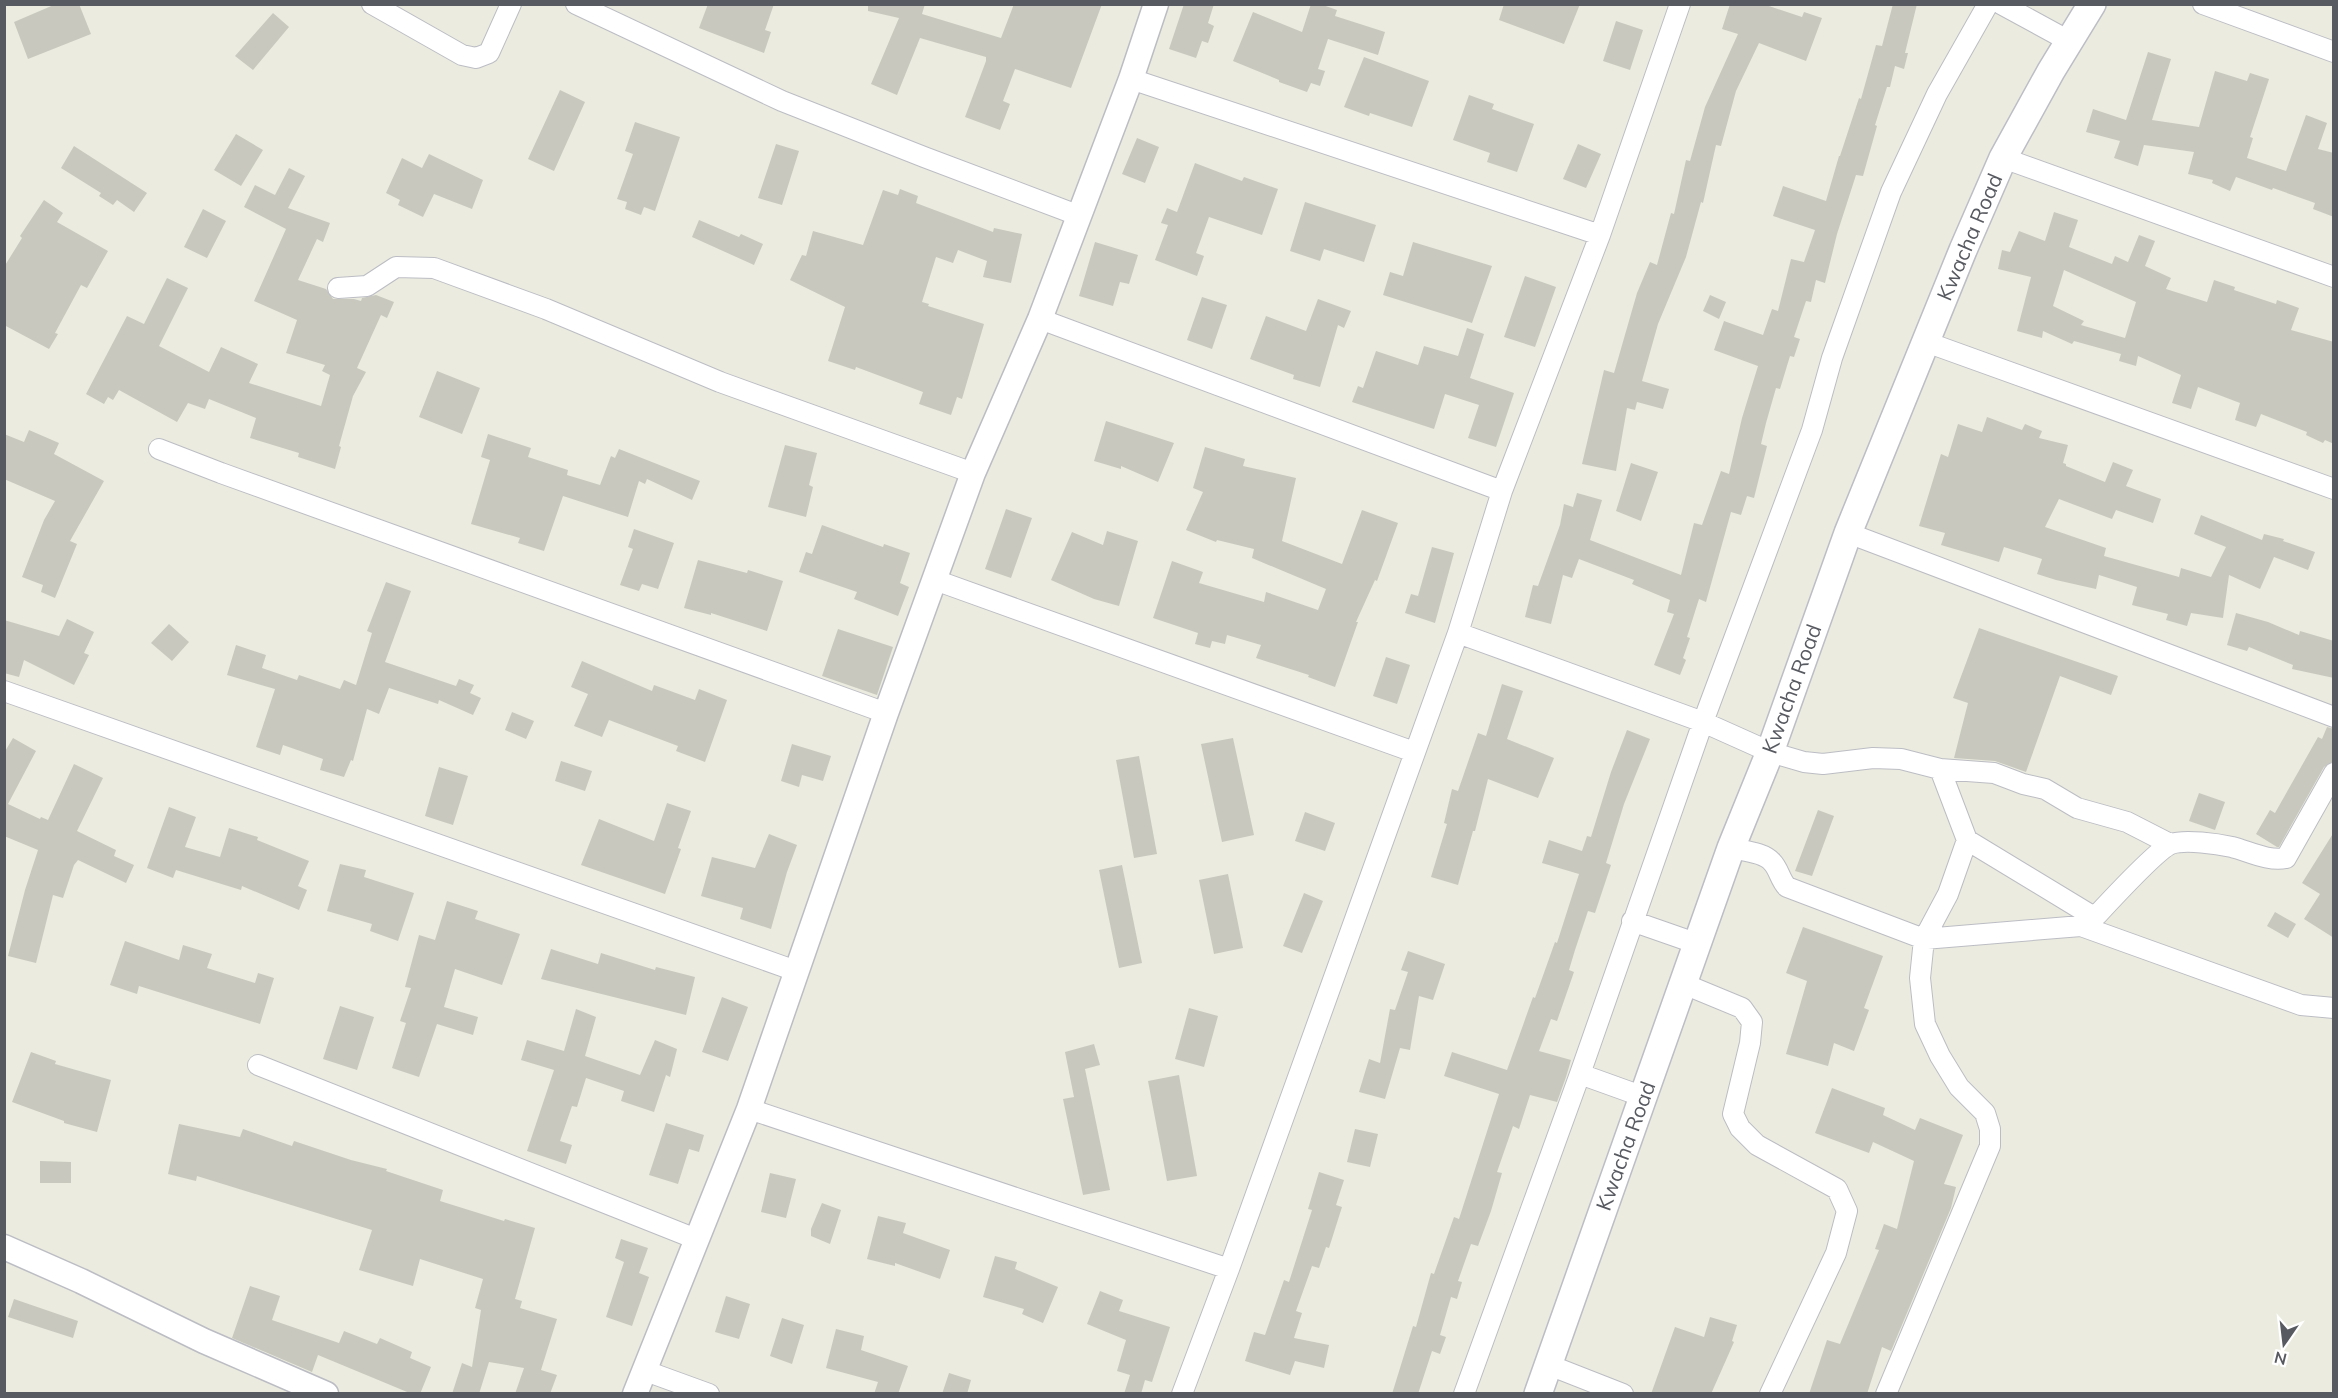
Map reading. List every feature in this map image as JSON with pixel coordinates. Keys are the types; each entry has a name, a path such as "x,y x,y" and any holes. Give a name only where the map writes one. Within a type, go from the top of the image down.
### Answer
{"main road":[{"name":"Kwacha Road","path":"1538,1394 1731,849 1770,752 1848,533 2003,158 2092,4"}],"street":[{"path":"372,4 462,55 476,58 489,53 511,4"},
{"path":"576,4 782,101 1080,216"},
{"path":"635,1394 749,1110 886,714 973,473 1040,319 1131,79 1156,4"},
{"path":"1182,1394 1458,633 1502,492 1600,235 1680,4"},
{"path":"1464,1394 1580,1074 1703,722 1812,430 1832,358 1891,192 1937,94 1988,4"},
{"path":"2001,4 2069,41"},
{"path":"2203,4 2334,52"},
{"path":"1131,79 1600,235"},
{"path":"2003,158 2334,277"},
{"path":"338,288 367,285 396,267 434,268 546,309 720,382 973,473"},
{"path":"1040,319 1502,492"},
{"path":"1926,342 2334,489"},
{"path":"159,449 886,714"},
{"path":"1848,533 2334,717"},
{"path":"935,580 1414,752"},
{"path":"1458,633 1703,722 1770,752 1812,764 1873,758 1901,759 1940,769 1994,773 2023,784 2045,789 2077,808 2127,822 2170,844 2206,843 2229,846 2276,860 2286,858 2334,773"},
{"path":"4,691 796,971"},
{"path":"1940,769 1966,840 2085,920 2301,1005 2334,1008"},
{"path":"1886,1394 1990,1146 1990,1129 1985,1113 1959,1087 1940,1056 1925,1024 1920,978 1924,939 1948,894 1966,840"},
{"path":"1731,849 1764,856 1772,861 1782,882 1787,887 1924,939 2085,920 2097,915 2170,844"},
{"path":"1632,921 1698,944"},
{"path":"1684,984 1742,1008 1752,1022 1750,1043 1733,1114 1740,1128 1757,1145 1837,1189 1846,1211 1836,1253 1770,1394"},
{"path":"258,1065 696,1239"},
{"path":"1580,1074 1644,1097"},
{"path":"749,1110 1229,1269"},
{"path":"4,1247 81,1281 204,1341 326,1394"},
{"path":"1549,1365 1623,1394"},
{"path":"643,1370 709,1394"}],"building":[{"path":"56,4 79,4 91,34 28,59 14,22"},
{"path":"708,4 774,4 765,30 771,32 764,53 699,28"},
{"path":"868,4 925,4 922,14 1001,38 1014,4 1102,4 1071,88 1015,69 1003,101 1010,104 1000,130 965,117 986,57 920,38 897,95 871,84 899,18 868,11"},
{"path":"1184,4 1214,4 1208,23 1214,26 1208,43 1202,41 1196,58 1169,49"},
{"path":"1311,4 1320,4 1337,10 1335,16 1385,32 1378,55 1328,39 1318,69 1325,71 1320,86 1311,83 1307,92 1233,61 1253,12 1302,32"},
{"path":"1504,4 1580,4 1564,44 1499,20"},
{"path":"1730,4 1763,4 1802,17 1804,12 1822,18 1806,61 1759,43 1736,91 1721,146 1716,145 1703,203 1701,202 1686,257 1658,324 1642,381 1669,389 1663,409 1637,402 1635,410 1627,408 1616,471 1582,464 1604,370 1614,373 1637,293 1650,262 1657,265 1671,213 1674,214 1686,160 1690,161 1705,107 1738,34 1722,29"},
{"path":"1893,4 1917,4 1905,53 1908,53 1904,69 1895,66 1890,87 1887,87 1863,176 1856,175 1837,234 1825,283 1816,280 1811,302 1806,301 1794,337 1800,339 1794,357 1790,356 1780,389 1776,388 1766,423 1761,444 1767,446 1754,498 1747,496 1741,515 1731,512 1706,602 1699,599 1687,637 1690,638 1683,658 1686,660 1680,675 1654,665 1674,614 1667,612 1670,600 1632,584 1634,580 1579,559 1572,578 1563,575 1551,624 1525,617 1533,585 1538,586 1560,525 1564,504 1573,507 1577,493 1602,500 1590,540 1681,575 1694,523 1702,525 1721,471 1729,474 1742,418 1758,366 1714,350 1724,321 1763,335 1772,309 1778,311 1791,259 1804,262 1815,230 1773,216 1783,186 1826,201 1839,156 1859,98 1861,99 1876,45 1882,46"},
{"path":"273,13 289,27 253,70 235,56"},
{"path":"1616,21 1643,30 1630,70 1603,61"},
{"path":"2148,52 2171,59 2152,120 2199,127 2215,71 2247,81 2250,73 2269,79 2250,137 2253,138 2247,158 2286,171 2306,115 2327,123 2318,149 2334,153 2334,217 2313,209 2315,203 2236,177 2230,191 2212,183 2213,180 2188,174 2194,152 2144,145 2138,166 2114,158 2120,141 2086,132 2093,109 2126,120"},
{"path":"1364,57 1429,81 1412,127 1344,107"},
{"path":"560,90 585,102 554,171 528,159"},
{"path":"1469,95 1494,104 1492,109 1534,124 1517,172 1487,162 1490,153 1453,140"},
{"path":"635,122 680,137 655,211 644,207 641,215 625,209 627,202 617,199 633,154 625,151"},
{"path":"236,134 263,150 241,186 214,170"},
{"path":"1137,138 1159,147 1145,183 1122,174"},
{"path":"776,144 799,151 782,205 758,198"},
{"path":"1578,144 1601,154 1586,188 1563,179"},
{"path":"74,146 147,193 134,212 117,200 113,205 99,196 101,193 61,168"},
{"path":"429,154 483,180 472,209 434,194 423,217 398,205 400,200 386,193 402,158 422,168"},
{"path":"1195,163 1242,181 1244,177 1278,189 1262,235 1209,217 1196,253 1204,256 1197,276 1155,260 1168,225 1161,223 1167,208 1177,212"},
{"path":"289,168 305,176 288,208 330,223 323,242 317,239 298,280 326,289 333,299 361,301 362,298 376,295 394,302 387,318 381,315 357,368 366,372 353,396 335,469 298,457 299,453 250,438 256,418 209,399 205,409 188,403 177,422 119,390 113,400 108,397 104,404 86,394 127,316 144,324 167,278 188,288 159,346 209,372 221,347 258,364 249,383 321,406 330,375 322,371 325,365 286,353 297,320 254,301 286,229 244,207 255,185 275,195"},
{"path":"900,189 918,196 916,203 993,232 994,228 1022,234 1011,283 983,277 987,261 958,250 953,263 936,257 922,302 984,324 962,399 957,397 951,415 919,404 923,392 856,367 855,370 828,361 845,307 790,280 802,255 806,256 813,231 863,245 883,190 898,195"},
{"path":"44,200 63,213 57,222 108,251 87,288 81,285 49,349 4,325 4,267 22,238 20,236"},
{"path":"1305,202 1376,225 1364,262 1324,249 1320,261 1290,251"},
{"path":"203,209 226,221 207,258 184,247"},
{"path":"2054,212 2078,220 2069,247 2112,264 2115,256 2128,262 2139,235 2155,241 2145,266 2171,278 2166,289 2207,302 2214,280 2235,287 2234,290 2276,304 2277,300 2299,308 2291,330 2334,342 2334,444 2325,440 2323,443 2306,435 2307,432 2261,414 2256,427 2235,420 2240,403 2198,387 2191,409 2172,403 2181,375 2138,356 2136,366 2119,361 2121,354 2074,341 2072,344 2043,331 2042,338 2017,331 2031,277 1998,269 2002,250 2010,252 2019,231 2045,241","holes":["2064,270 2136,302 2125,338 2081,325 2084,321 2053,306"]},
{"path":"699,220 739,237 741,234 763,244 754,265 692,237"},
{"path":"1095,242 1138,255 1129,284 1120,282 1113,306 1079,296"},
{"path":"1413,242 1492,266 1472,323 1383,295 1390,272 1403,276"},
{"path":"1525,276 1556,287 1535,347 1504,337"},
{"path":"1710,295 1726,302 1719,319 1703,311"},
{"path":"1202,297 1227,305 1212,349 1187,340"},
{"path":"1318,299 1351,311 1344,328 1338,325 1320,387 1293,379 1294,375 1250,359 1266,316 1306,331"},
{"path":"1467,328 1484,334 1470,378 1514,393 1496,447 1468,438 1479,405 1445,394 1434,429 1352,402 1358,386 1363,388 1376,351 1418,365 1424,346 1458,356"},
{"path":"437,371 480,388 462,434 419,417"},
{"path":"1987,417 2022,430 2025,424 2042,431 2039,438 2068,445 2063,463 2066,466 2105,482 2113,462 2133,470 2126,486 2161,499 2153,523 2116,510 2112,519 2059,499 2045,527 2106,548 2104,556 2179,577 2181,568 2211,577 2226,547 2194,534 2201,515 2262,540 2264,534 2284,539 2283,541 2315,552 2308,570 2274,557 2260,589 2229,575 2223,618 2191,613 2187,626 2166,620 2168,614 2132,605 2137,587 2099,575 2096,589 2056,580 2037,574 2042,559 2004,547 1999,562 1941,545 1945,533 1919,526 1941,454 1948,457 1958,424 1982,432"},
{"path":"1106,421 1174,443 1158,482 1121,466 1121,469 1094,461"},
{"path":"29,430 59,443 54,454 104,481 70,541 77,544 55,598 41,592 43,585 22,577 44,520 55,501 4,479 4,434 24,442"},
{"path":"488,434 531,448 528,457 568,470 567,475 600,485 611,456 615,458 619,449 700,481 692,500 647,479 645,484 639,481 628,517 563,496 544,551 518,543 520,538 471,524 490,460 481,457"},
{"path":"785,445 817,453 809,485 813,487 806,517 768,507"},
{"path":"1205,447 1245,459 1243,466 1296,478 1282,541 1342,564 1362,510 1398,523 1377,581 1375,580 1356,622 1358,622 1335,687 1308,677 1309,675 1256,658 1261,645 1227,635 1225,644 1212,641 1210,648 1195,644 1198,633 1153,618 1172,561 1203,572 1199,583 1264,602 1266,592 1318,610 1326,589 1252,558 1254,549 1217,540 1216,542 1186,530 1203,492 1193,488"},
{"path":"1631,463 1658,472 1641,521 1616,511"},
{"path":"1006,509 1032,518 1011,578 985,569"},
{"path":"822,525 883,547 884,544 910,553 900,583 909,587 898,616 854,599 857,592 799,572 806,552 812,554"},
{"path":"634,529 674,543 658,589 642,584 639,591 620,585 633,549 628,547"},
{"path":"1107,531 1138,541 1119,606 1094,599 1051,580 1072,532 1103,545"},
{"path":"1432,547 1454,553 1435,623 1405,613 1411,594 1418,596"},
{"path":"698,560 747,573 748,570 783,581 767,631 711,613 711,615 684,608"},
{"path":"386,582 411,591 385,662 456,686 459,679 474,685 470,693 481,698 473,715 439,700 438,704 389,688 379,714 367,709 353,761 351,760 344,777 320,770 323,759 283,745 280,755 256,747 275,689 227,675 236,645 266,655 262,668 297,680 299,675 340,689 344,680 356,685 372,633 367,631"},
{"path":"2236,613 2268,622 2299,635 2300,631 2334,641 2334,678 2292,669 2293,665 2249,647 2247,651 2227,645"},
{"path":"67,619 94,632 84,653 89,655 74,685 24,660 19,677 4,673 4,620 59,636"},
{"path":"169,624 189,642 172,661 151,643"},
{"path":"1979,628 2118,676 2111,695 2060,676 2026,772 1995,761 1954,758 1968,703 1953,698"},
{"path":"838,629 893,647 877,695 822,676"},
{"path":"1386,657 1410,665 1397,704 1373,696"},
{"path":"582,661 652,691 654,685 695,700 699,689 727,700 705,762 676,751 678,746 609,720 602,737 574,726 588,694 571,687"},
{"path":"1502,684 1523,691 1507,739 1554,758 1538,798 1488,779 1458,885 1431,877 1447,824 1444,823 1452,789 1458,791 1478,733 1486,736"},
{"path":"512,712 534,721 526,739 505,730"},
{"path":"2327,727 2334,729 2334,761 2324,767 2277,847 2256,834 2270,810 2275,813 2318,737 2322,739"},
{"path":"1627,730 1650,739 1624,804 1606,863 1611,865 1595,913 1588,911 1575,950 1569,970 1574,972 1557,1021 1551,1019 1539,1051 1571,1060 1566,1077 1557,1102 1530,1095 1519,1129 1513,1126 1497,1172 1502,1173 1478,1246 1471,1244 1458,1281 1462,1282 1457,1299 1451,1297 1440,1335 1446,1337 1440,1354 1432,1351 1418,1394 1392,1394 1413,1326 1416,1327 1431,1273 1434,1274 1454,1217 1459,1219 1499,1094 1444,1076 1452,1052 1507,1070 1533,997 1535,998 1555,942 1557,943 1579,874 1542,863 1549,840 1582,851 1587,836 1591,837"},
{"path":"13,738 36,751 8,804 40,819 41,817 48,820 74,764 103,778 77,831 116,850 114,856 134,865 126,883 78,860 74,865 63,898 53,895 36,963 8,956 38,850 4,836 4,753"},
{"path":"1233,738 1254,835 1222,842 1201,744"},
{"path":"792,744 831,756 823,781 802,775 799,787 781,781"},
{"path":"1139,756 1157,854 1134,858 1116,760"},
{"path":"561,761 592,771 585,791 555,781"},
{"path":"439,767 468,776 453,825 425,816"},
{"path":"2199,793 2225,802 2215,830 2189,821"},
{"path":"667,803 691,811 678,848 681,849 665,894 581,865 599,819 654,841"},
{"path":"169,807 196,817 185,847 220,857 229,828 258,837 257,840 309,861 298,886 307,890 299,910 242,886 241,890 176,870 173,878 147,868"},
{"path":"1818,810 1834,816 1812,876 1795,871"},
{"path":"1305,812 1335,823 1325,851 1295,841"},
{"path":"2334,832 2334,938 2304,919 2320,894 2302,883"},
{"path":"769,834 797,845 771,929 740,919 743,908 701,896 712,857 755,868"},
{"path":"340,864 366,870 364,877 414,893 398,941 370,931 372,924 327,911"},
{"path":"1122,865 1142,963 1119,968 1099,870"},
{"path":"1228,874 1243,948 1214,954 1199,880"},
{"path":"1304,893 1323,901 1302,953 1283,946"},
{"path":"447,901 478,911 475,919 520,934 502,985 455,969 444,1007 478,1017 473,1035 437,1024 419,1077 392,1068 406,1023 400,1021 411,988 405,987 419,935 435,940"},
{"path":"2275,912 2296,924 2288,938 2267,926"},
{"path":"1803,927 1883,956 1864,1008 1869,1010 1854,1051 1834,1043 1828,1066 1786,1054 1807,981 1786,973"},
{"path":"125,941 179,960 183,945 212,954 207,968 255,983 258,973 274,978 260,1024 139,986 137,994 110,985"},
{"path":"551,949 598,964 601,953 655,970 656,967 695,977 686,1015 541,979"},
{"path":"1408,951 1445,964 1433,1000 1419,996 1410,1050 1400,1048 1385,1099 1359,1092 1369,1059 1380,1063 1390,1009 1395,1010 1408,972 1401,970"},
{"path":"722,997 748,1007 728,1061 702,1052"},
{"path":"340,1006 374,1017 357,1070 323,1059"},
{"path":"1189,1008 1218,1016 1204,1067 1175,1059"},
{"path":"576,1009 596,1017 585,1056 640,1075 655,1040 677,1049 670,1077 666,1075 654,1112 621,1101 624,1091 586,1078 577,1107 572,1106 560,1141 572,1145 566,1164 527,1151 554,1070 521,1060 527,1040 564,1051"},
{"path":"1094,1044 1100,1065 1085,1069 1110,1190 1083,1195 1063,1099 1074,1097 1065,1052"},
{"path":"31,1052 56,1061 55,1064 111,1080 97,1132 64,1123 64,1121 12,1102"},
{"path":"1179,1075 1197,1176 1167,1181 1148,1081"},
{"path":"1832,1088 1885,1108 1883,1115 1915,1130 1920,1118 1963,1135 1944,1184 1956,1187 1951,1208 1891,1351 1882,1347 1867,1394 1809,1394 1827,1340 1840,1344 1879,1250 1875,1249 1884,1224 1897,1229 1914,1161 1873,1142 1869,1153 1815,1133"},
{"path":"666,1123 704,1135 699,1152 689,1149 678,1184 649,1175"},
{"path":"179,1124 240,1137 243,1129 292,1146 294,1141 387,1169 386,1171 443,1190 440,1201 535,1228 515,1299 522,1301 520,1308 557,1319 541,1370 557,1375 550,1394 515,1394 524,1368 489,1362 479,1394 452,1394 462,1363 472,1367 481,1310 475,1308 483,1279 420,1259 413,1286 359,1270 372,1230 197,1176 196,1181 168,1174"},
{"path":"1355,1129 1378,1134 1370,1167 1347,1162"},
{"path":"40,1161 71,1162 71,1183 40,1183"},
{"path":"1319,1172 1344,1180 1336,1205 1342,1207 1329,1248 1326,1247 1319,1268 1312,1266 1296,1311 1302,1313 1294,1338 1329,1345 1324,1368 1295,1361 1290,1375 1245,1361 1254,1332 1265,1335 1284,1280 1289,1282 1312,1210 1308,1209"},
{"path":"770,1173 796,1179 786,1218 761,1212"},
{"path":"822,1203 841,1210 830,1244 811,1236 811,1229"},
{"path":"878,1216 906,1223 903,1233 950,1250 940,1279 895,1263 895,1266 867,1259"},
{"path":"621,1239 648,1248 639,1273 649,1277 632,1326 606,1317 624,1262 615,1258"},
{"path":"995,1256 1017,1262 1015,1269 1058,1287 1043,1323 1022,1314 1024,1309 983,1297"},
{"path":"250,1286 280,1296 272,1320 339,1343 344,1331 377,1344 380,1338 412,1352 410,1358 431,1367 420,1394 412,1394 318,1355 312,1372 232,1338"},
{"path":"1100,1291 1123,1300 1119,1311 1170,1327 1152,1382 1145,1380 1141,1394 1124,1394 1130,1375 1117,1371 1126,1340 1087,1324"},
{"path":"726,1296 750,1304 739,1339 715,1332"},
{"path":"14,1299 78,1321 73,1338 8,1317"},
{"path":"1710,1317 1737,1325 1732,1341 1734,1342 1711,1394 1651,1394 1675,1327 1704,1337"},
{"path":"782,1318 804,1325 792,1364 770,1356"},
{"path":"836,1329 864,1336 861,1350 908,1366 898,1394 874,1394 878,1382 826,1368"},
{"path":"949,1373 971,1380 967,1394 942,1394"}]}
